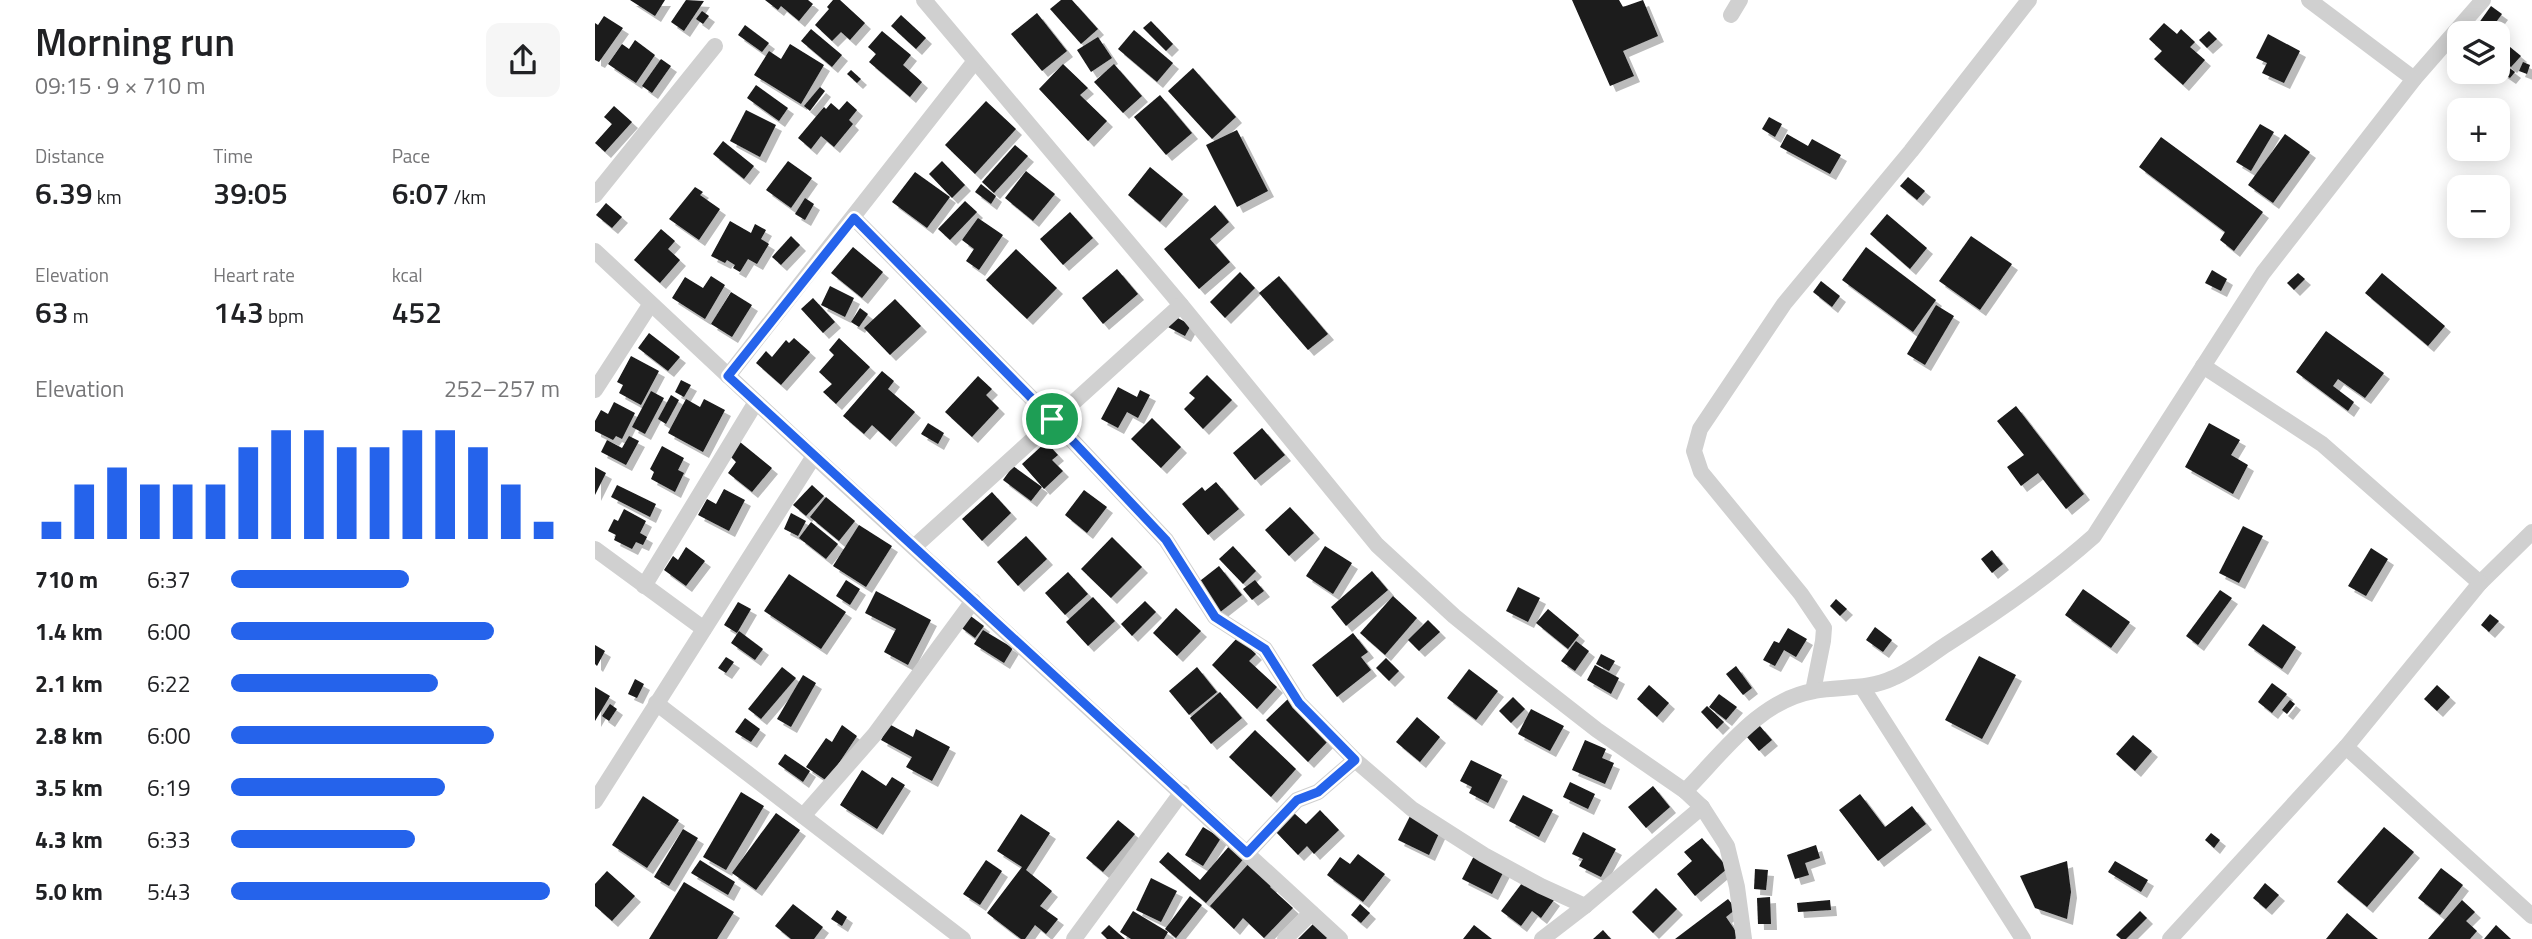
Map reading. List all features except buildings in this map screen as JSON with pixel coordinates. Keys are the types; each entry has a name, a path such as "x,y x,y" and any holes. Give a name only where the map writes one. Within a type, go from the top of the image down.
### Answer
{"street":[{"path":"924,0 1181,305 1377,545 1454,615 1524,673 1597,730 1685,791 1702,807 1727,846 1737,887 1744,939"},
{"path":"1731,15 1740,0"},
{"path":"1812,691 1824,628 1801,594 1701,472 1694,451 1700,429 1784,304 1911,151 2029,0"},
{"path":"2309,0 2414,79"},
{"path":"1685,791 1753,722 1774,705 1812,691 1862,687 1892,679 1992,615 2063,564 2094,536 2263,273 2414,79 2483,0"},
{"path":"595,195 715,46"},
{"path":"728,376 975,61"},
{"path":"854,218 1052,419 1166,540 1215,617 1265,649 1299,703 1355,760 1412,809 1484,855 1585,906"},
{"path":"595,251 650,305 1340,939"},
{"path":"595,390 650,305"},
{"path":"913,547 1181,305"},
{"path":"2203,366 2322,444 2480,583"},
{"path":"643,586 756,402"},
{"path":"595,801 814,456"},
{"path":"2170,939 2346,747 2480,583 2532,532"},
{"path":"595,549 704,629"},
{"path":"803,816 876,734 973,601"},
{"path":"1862,687 2023,939"},
{"path":"656,703 963,939"},
{"path":"2346,747 2532,916"},
{"path":"1247,853 1297,800 1318,792 1355,760"},
{"path":"1074,939 1182,792"},
{"path":"1542,939 1702,807"},
{"path":"1285,939 1311,913"}],"route":[{"path":"854,218 1052,419 1166,540 1215,617 1265,649 1299,703 1355,760 1318,792 1297,800 1247,853 728,376 854,218"}]}
